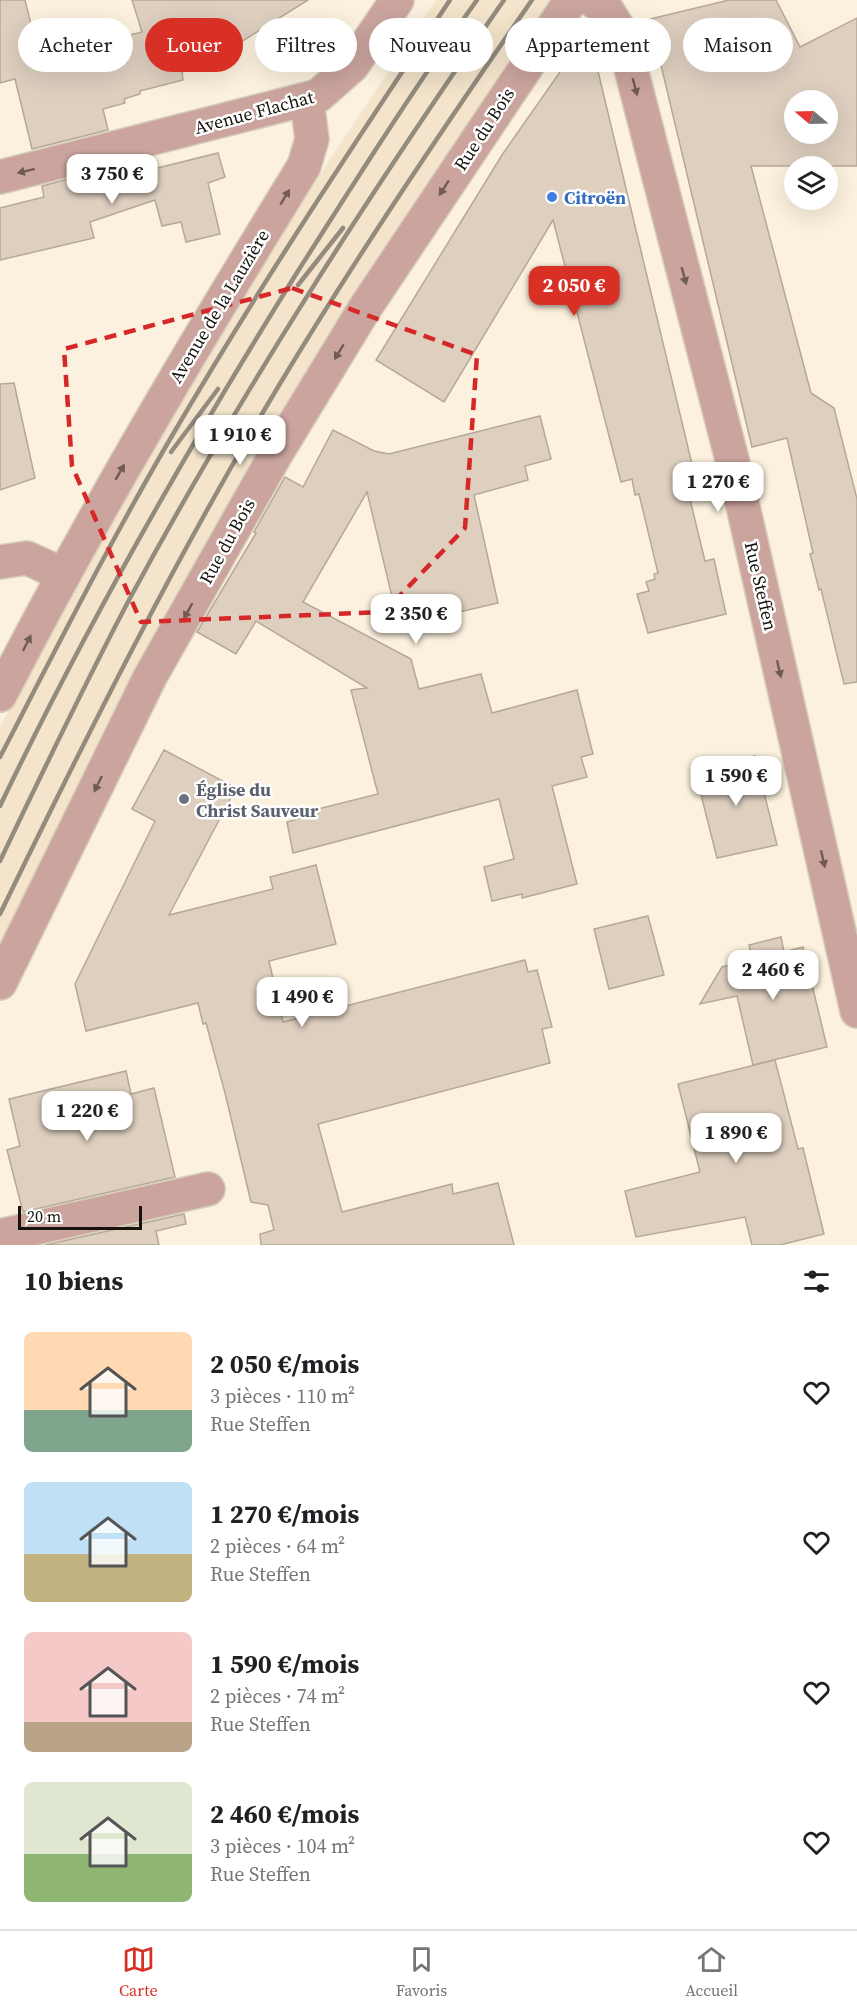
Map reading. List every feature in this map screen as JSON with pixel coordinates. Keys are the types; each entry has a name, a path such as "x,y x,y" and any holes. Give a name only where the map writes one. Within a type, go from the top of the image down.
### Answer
{"street":[{"name":"Avenue Flachat","path":"0,177 307,101 330,88 352,66 397,0"},
{"name":"Rue du Bois","path":"0,983 150,677 276,454 365,308 571,0"},
{"name":"Rue Steffen","path":"592,0 606,10 622,34 735,471 857,1011"},
{"name":"Avenue de la Lauzière","path":"0,695 62,574 121,469 303,166 312,139 307,101"},
{"path":"0,562 27,558 62,574"},
{"path":"0,1236 208,1189"}],"highlighted area":[{"path":"292,288 477,355 465,528 384,612 141,622 72,466 64,349"}],"shaded area":[{"path":"436,0 551,0 538,18 505,18 505,66 414,207 0,952 0,727 84,568 257,270 388,72 493,72 493,18 424,18"}],"building":[{"path":"0,0 25,0 29,18 18,18 18,72 133,72 133,34 142,32 132,0 308,0 279,18 255,18 255,33 243,41 243,18 145,18 145,72 182,72 183,80 140,91 140,94 124,99 125,103 103,109 108,130 32,149 15,79 0,83"},
{"path":"729,0 776,0 785,18 683,18 683,72 793,72 793,33 800,47 857,18 857,166 838,166 838,156 784,156 784,166 751,166 811,393 834,408 857,499 857,682 844,684 810,554 813,553 787,438 752,447 663,72 671,72 671,18 654,18"},
{"path":"560,72 598,72 696,481 686,483 705,561 714,559 726,614 648,633 637,594 649,591 646,582 655,579 654,574 658,573 639,494 635,495 632,479 621,482 553,220 444,402 376,360 502,155"},
{"path":"218,153 225,177 208,183 220,234 186,242 181,222 162,226 155,200 90,222 94,238 0,260 0,208 44,197 42,186 118,166 121,177"},
{"path":"14,383 35,478 0,490 0,384"},
{"path":"540,416 551,459 525,466 528,480 474,495 498,603 399,626 367,492 303,602 411,659 419,689 481,674 492,713 577,690 593,754 581,757 587,777 552,786 577,884 522,898 522,894 492,901 484,867 514,859 499,799 293,853 287,822 319,813 318,809 378,794 351,690 367,688 256,621 236,654 197,632 256,533 254,532 285,477 303,487 333,430 374,451 389,454"},
{"path":"164,750 236,788 169,915 273,889 270,877 316,865 336,944 269,961 283,1022 525,960 528,972 537,970 552,1027 542,1029 550,1063 318,1124 342,1212 452,1184 453,1194 498,1183 514,1245 261,1245 260,1234 274,1230 268,1205 251,1202 225,1093 206,1023 203,1024 198,1003 86,1031 75,984 155,821 132,809"},
{"path":"755,756 777,845 717,858 695,771"},
{"path":"648,916 664,975 609,989 594,929"},
{"path":"781,937 784,952 803,947 827,1047 753,1065 737,996 700,1004 722,967 752,960 749,945"},
{"path":"775,1060 798,1149 803,1148 824,1234 780,1245 752,1245 745,1217 636,1237 625,1191 700,1172 678,1084"},
{"path":"126,1071 131,1094 154,1088 175,1177 23,1212 7,1150 20,1146 9,1099"},
{"path":"184,1214 186,1224 156,1231 159,1245 45,1245"}],"railway":[{"path":"0,757 64,633 176,429 276,266 450,0"},
{"path":"0,806 104,601 218,402 364,168 477,0"},
{"path":"0,861 112,632 216,446 308,294 504,0"},
{"path":"0,914 166,585 275,392 368,243 532,0"},
{"path":"298,285 343,228"},
{"path":"171,452 218,389"}],"place":[{"name":"Citroën","path":"552,197"},
{"name":"Église du Christ Sauveur","path":"184,799"}]}
